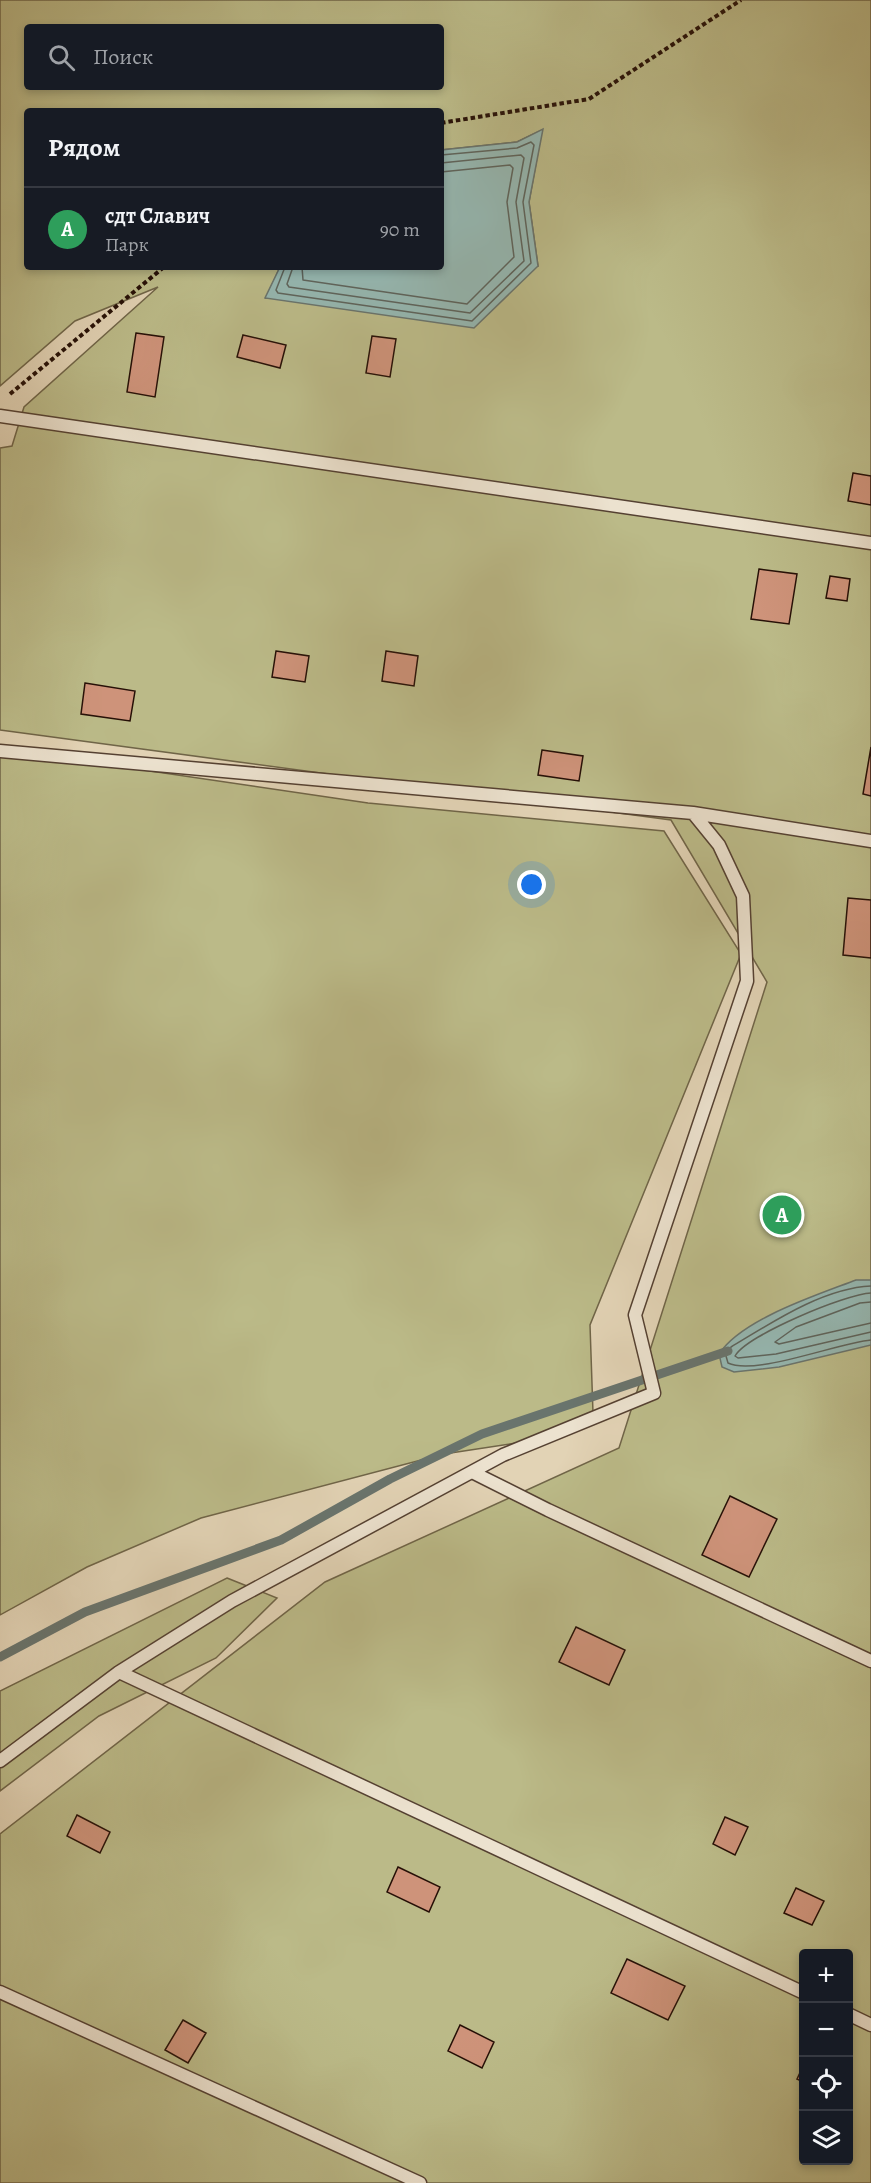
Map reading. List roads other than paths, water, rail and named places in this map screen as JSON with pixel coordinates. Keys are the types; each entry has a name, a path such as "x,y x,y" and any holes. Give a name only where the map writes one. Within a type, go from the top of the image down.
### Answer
{"lane":[{"path":"0,416 871,543"},
{"path":"0,751 693,813 871,841"},
{"path":"0,1761 119,1672 232,1601 503,1455 654,1393 635,1315 747,981 743,896 719,845 693,813"},
{"path":"472,1472 548,1510 871,1661"},
{"path":"119,1672 799,1991"},
{"path":"0,1992 420,2183"},
{"path":"853,2016 871,2025"}],"water":[{"path":"543,129 529,202 538,266 474,328 265,298 279,270 444,270 444,150 517,142"},
{"path":"856,1280 871,1280 871,1345 779,1367 734,1372 722,1367 719,1354 730,1341 745,1330 782,1309"}],"waterway":[{"path":"0,1657 85,1612 281,1540 390,1479 482,1434 728,1351"}],"place":[{"name":"сдт Славич","path":"782,1215"}]}
